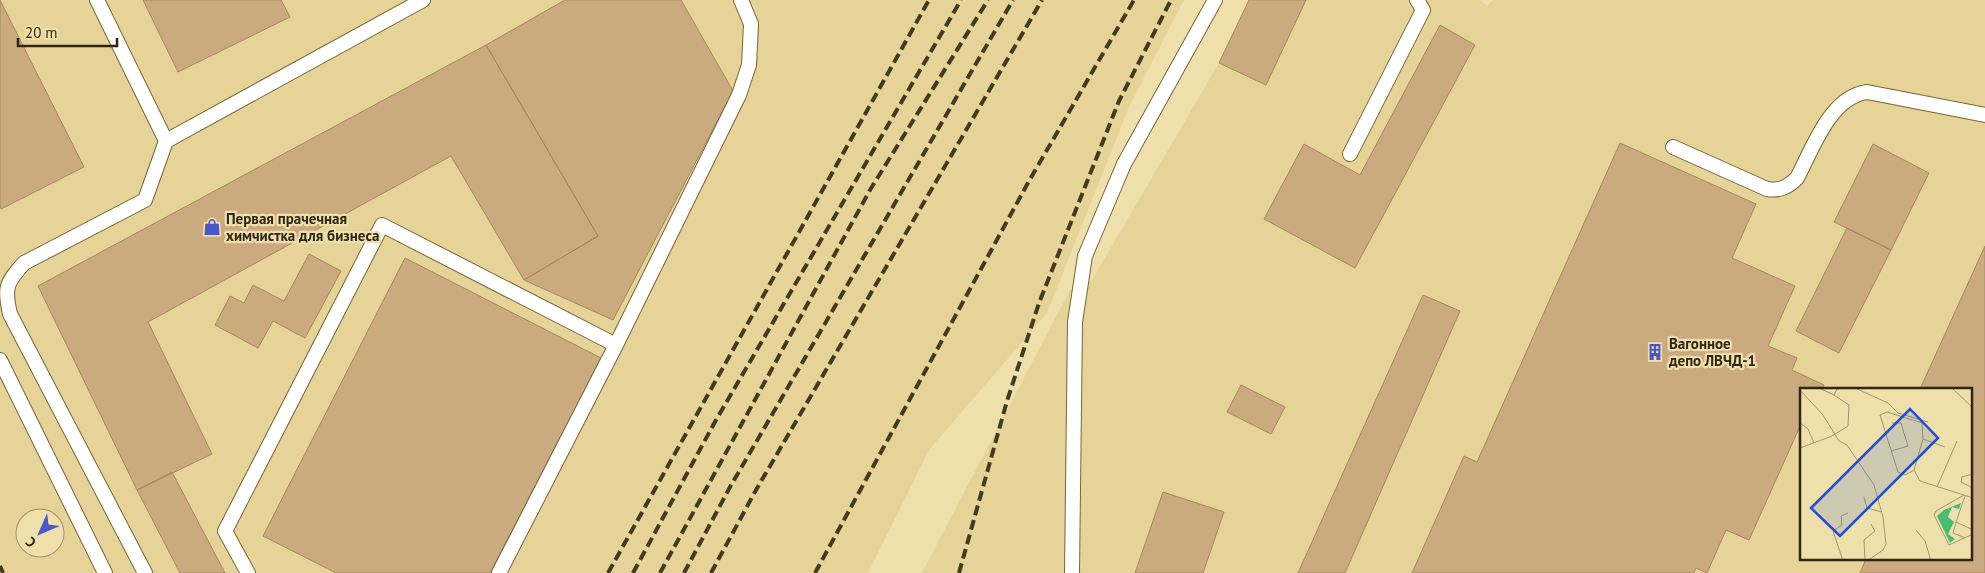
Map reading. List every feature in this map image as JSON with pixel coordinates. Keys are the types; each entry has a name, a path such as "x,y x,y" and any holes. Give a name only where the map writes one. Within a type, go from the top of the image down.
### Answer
{"lane":[{"path":"97,0 166,141"},
{"path":"145,573 10,314 5,294 12,277 24,263 145,200 166,141 423,0"},
{"path":"499,573 616,345 739,95 749,65 752,24 741,0"},
{"path":"1072,573 1075,322 1085,256 1124,164 1215,0"},
{"path":"1350,154 1422,10 1417,0"},
{"path":"1673,147 1767,189 1776,190 1789,186 1797,178 1834,111 1845,99 1855,93 1867,92 1985,115"},
{"path":"248,573 225,531 382,225 616,345"},
{"path":"0,360 104,573"}],"shaded area":[{"path":"0,0 1184,0 1129,107 1047,313 929,450 868,573 0,573"},
{"path":"1249,0 1480,0 1487,6 1493,0 1985,0 1985,573 922,573 1070,290 1092,280 1219,63"}],"building":[{"path":"0,0 84,167 1,209 0,206"},
{"path":"143,0 281,0 290,17 178,72"},
{"path":"565,0 681,0 733,91 613,320 524,280 598,236 486,45"},
{"path":"1249,0 1306,0 1266,85 1219,63"},
{"path":"1440,25 1475,45 1355,268 1264,219 1304,144 1360,175"},
{"path":"486,45 598,236 524,280 451,156 148,322 212,454 137,490 38,286"},
{"name":"Вагонное депо ЛВЧД-1","path":"1620,143 1756,204 1732,258 1795,286 1768,346 1797,358 1792,370 1824,385 1822,388 1800,388 1800,426 1749,540 1726,530 1707,573 1696,568 1694,573 1412,573 1464,456 1477,462"},
{"path":"1873,144 1929,173 1891,250 1834,222"},
{"path":"1847,228 1891,250 1839,353 1796,331"},
{"path":"1985,246 1985,573 1860,573 1866,560 1972,560 1972,388 1920,388"},
{"path":"309,254 341,271 305,338 273,321 258,348 215,325 230,296 244,303 253,285 284,301"},
{"path":"405,258 601,358 490,573 336,573 263,536"},
{"path":"1423,295 1460,311 1345,573 1298,573"},
{"path":"1241,385 1285,407 1271,434 1227,412"},
{"path":"172,472 225,573 180,573 137,490"},
{"path":"1163,492 1224,512 1203,573 1135,573"}],"railway":[{"path":"608,573 929,0"},
{"path":"633,573 716,420 961,0"},
{"path":"660,573 870,190 988,0"},
{"path":"684,573 730,487 1013,0"},
{"path":"711,573 756,490 1042,0"},
{"path":"815,573 1029,181 1134,0"},
{"path":"959,573 1007,401 1039,303 1119,101 1171,0"},
{"path":"0,566 3,573"}],"place":[{"name":"Первая прачечная химчистка для бизнеса","path":"212,227"},
{"name":"Вагонное депо ЛВЧД-1","path":"1655,352"}]}
